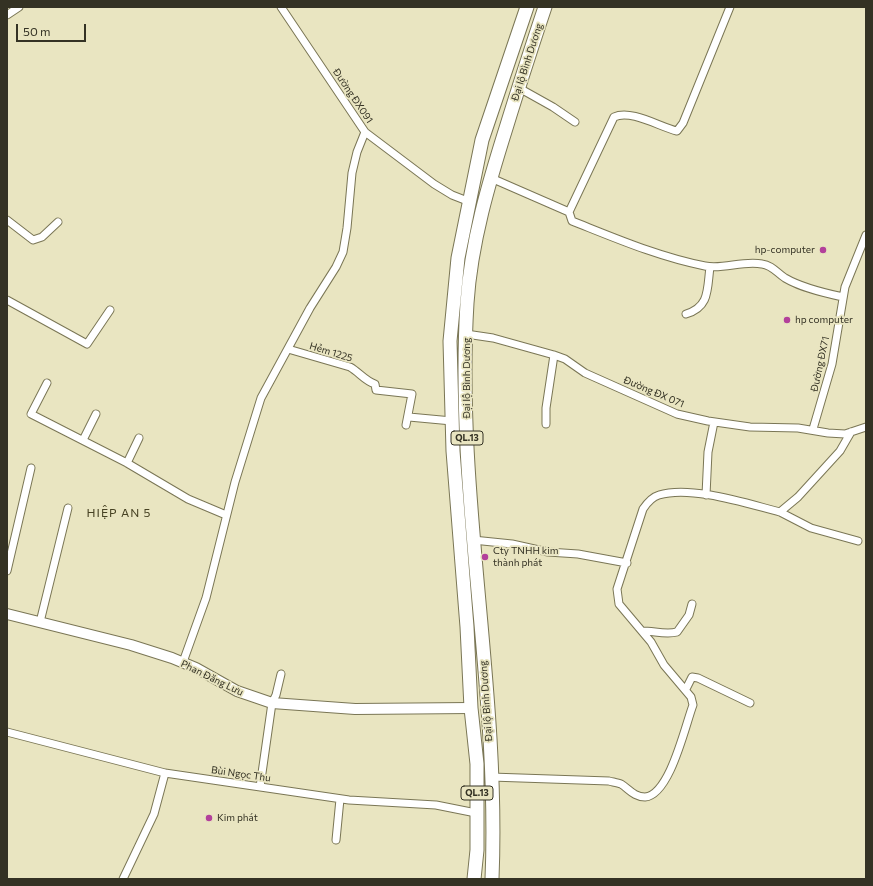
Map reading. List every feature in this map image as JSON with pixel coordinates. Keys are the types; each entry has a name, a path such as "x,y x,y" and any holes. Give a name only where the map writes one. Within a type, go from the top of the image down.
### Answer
{"highway":[{"name":"Đại lộ Bình Dương","path":"474,879 477,850 477,764 471,708 452,421 450,341 458,258 482,140 527,7"},
{"name":"Đại lộ Bình Dương","path":"492,879 494,845 491,776 473,540 465,394 467,301 474,249 490,178 546,7"}],"street":[{"path":"7,15 19,7"},
{"name":"Đường ĐX091","path":"281,7 365,132 434,184 452,195 470,202"},
{"path":"730,7 683,123 677,131 666,129 637,117 619,114 614,117 569,212 572,221 644,250 710,267 747,263 763,264 774,269 785,278 824,293 843,297"},
{"path":"519,88 553,107 575,122"},
{"path":"182,662 206,598 226,516 261,398 310,308 336,267 343,252 347,228 352,173 357,152 365,132"},
{"path":"490,178 569,212"},
{"path":"7,220 34,240 42,237 58,222"},
{"name":"Đường ĐX71","path":"814,429 832,364 845,287 866,235"},
{"path":"686,314 697,310 706,300 710,267"},
{"path":"7,300 87,344 110,310"},
{"name":"Đường ĐX 071","path":"466,334 493,338 554,355 585,373 677,414 714,422 750,427 814,429 828,433 851,432 866,427"},
{"name":"Hẻm 1225","path":"288,349 350,367 359,372 369,382 375,384 376,390 412,394 409,417"},
{"path":"546,424 546,408 554,355"},
{"path":"47,383 30,414 127,463 188,499 226,516"},
{"path":"83,440 96,414"},
{"path":"406,425 406,421 409,417 452,421"},
{"path":"706,495 708,452 714,422"},
{"path":"780,512 798,497 840,451 851,432"},
{"path":"127,463 139,438"},
{"path":"7,572 31,468"},
{"path":"491,776 609,781 620,784 638,796 645,797 654,794 669,776 693,705 691,697 686,689 664,666 651,642 634,620 626,615 619,604 617,595 643,509 648,502 658,496 667,494 706,495 780,512 811,528 858,541"},
{"path":"40,622 68,508"},
{"path":"473,540 512,544 548,552 578,554 627,563"},
{"path":"642,631 655,631 668,634 677,632 689,615 692,604"},
{"name":"Phan Đăng Lưu","path":"7,614 131,645 182,662 196,668 237,692 272,703 355,709 471,708"},
{"path":"260,787 272,703 276,695 281,674"},
{"path":"686,689 692,677 698,678 750,703"},
{"name":"Bùi Ngọc Thu","path":"7,732 165,774 340,799 436,805 476,812"},
{"path":"123,879 154,814 165,774"},
{"path":"336,840 340,799"}],"place":[{"name":"hp-computer","path":"823,250"},
{"name":"hp computer","path":"787,320"},
{"name":"Cty TNHH kim thành phát","path":"485,557"},
{"name":"Kim phát","path":"209,818"}],"district":[{"name":"HIỆP AN 5","path":"119,513"}]}
